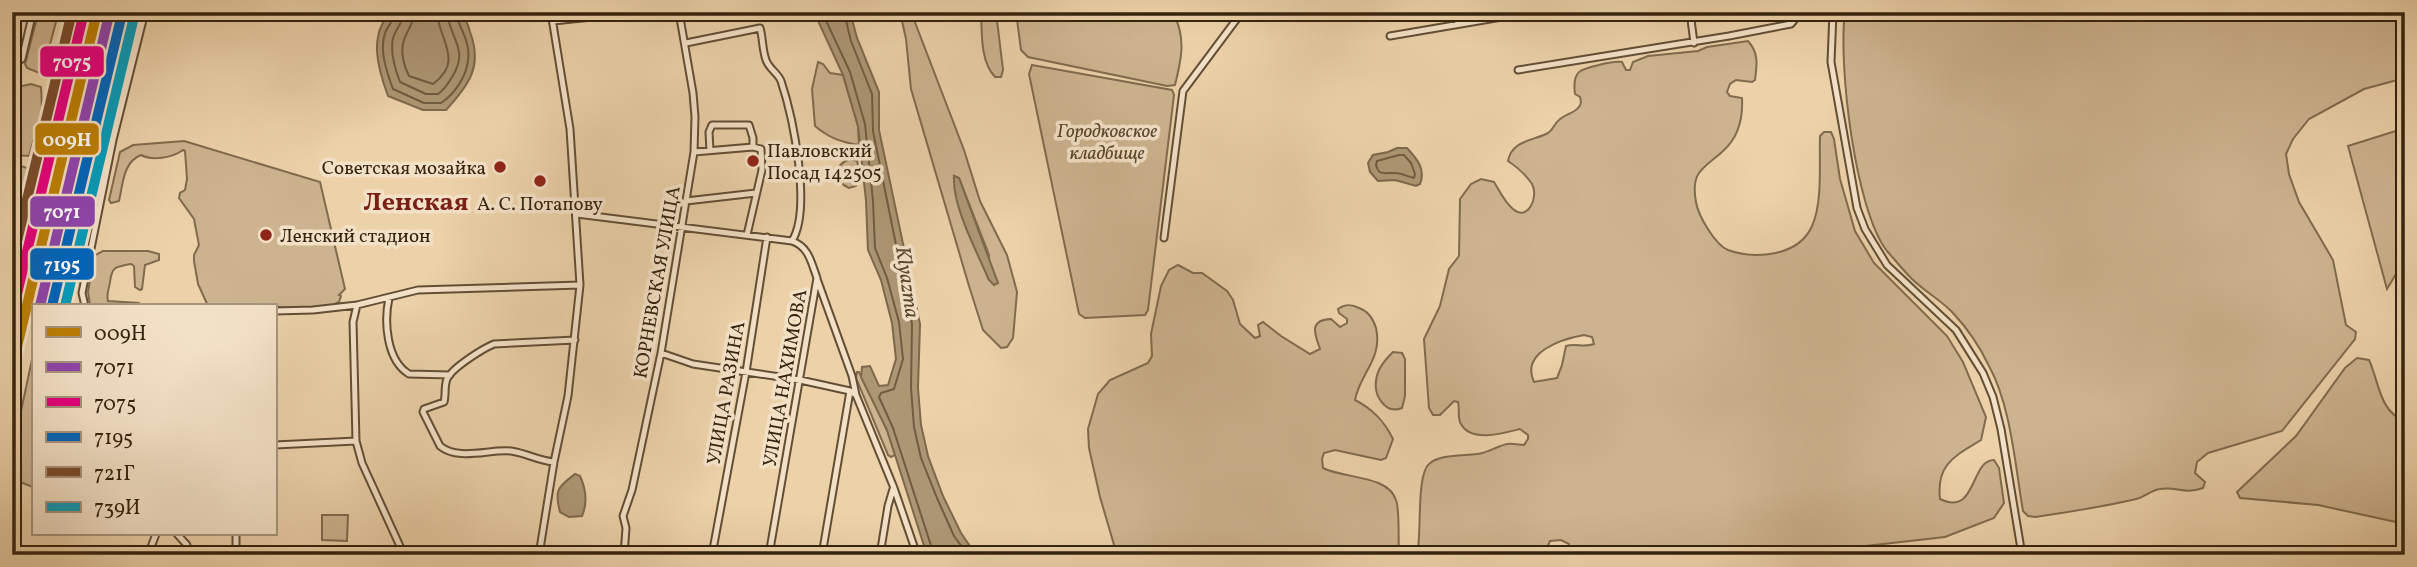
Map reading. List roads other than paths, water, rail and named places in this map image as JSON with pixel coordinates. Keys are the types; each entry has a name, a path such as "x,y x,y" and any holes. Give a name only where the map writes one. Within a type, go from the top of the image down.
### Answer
{"street":[{"path":"12,64 22,59 33,12"},
{"path":"85,304 82,293 113,140 145,12"},
{"path":"538,555 568,396 580,285 570,129 551,12"},
{"name":"КОРНЕВСКАЯ УЛИЦА","path":"624,555 624,509 632,491 661,353 694,152 696,131 686,43 679,12"},
{"path":"1163,12 1175,17 1185,12"},
{"path":"1164,238 1182,91 1242,12"},
{"path":"1456,12 1458,24"},
{"path":"1390,36 1531,12"},
{"path":"1689,12 1694,43"},
{"path":"1518,70 1694,43 1791,23 1801,12"},
{"path":"1833,12 1831,62 1857,208 1865,229 1887,265 1956,330 1983,373 1993,397 2001,429 2022,555"},
{"path":"553,21 631,13"},
{"path":"577,214 792,241 800,219 801,176 780,79 766,62 760,28 686,43"},
{"path":"710,151 709,132 712,125 749,125 753,147"},
{"path":"696,131 709,132"},
{"path":"694,152 753,147 761,149 762,170 747,234"},
{"path":"686,201 756,193"},
{"name":"УЛИЦА РАЗИНА","path":"712,555 746,372 767,237"},
{"name":"УЛИЦА НАХИМОВА","path":"769,555 817,278 803,246 792,241"},
{"path":"817,278 852,376 853,393 822,555"},
{"path":"276,311 357,305 418,290 580,285"},
{"path":"389,298 386,319 397,363 409,374 450,375"},
{"path":"357,305 353,322 356,441 362,463 404,555"},
{"path":"554,462 512,452 463,453 444,450 423,412 424,409 444,402 445,383 450,375 494,344 575,340"},
{"path":"661,353 693,364 800,380 853,393"},
{"path":"853,393 894,488 917,555"},
{"path":"276,445 356,441"},
{"path":"880,555 888,506 894,488"},
{"path":"148,555 155,536"},
{"path":"179,536 187,545 186,555"},
{"path":"236,536 236,555"}],"water":[{"path":"391,12 460,12 465,19 474,44 474,65 467,83 446,110 423,110 388,96 378,64 377,42 379,31"},
{"name":"Klyazma","path":"814,12 850,12 857,38 879,92 879,130 920,324 918,388 921,425 928,456 943,496 961,533 976,555 927,555 887,430 861,377 862,367 870,366 879,386 888,385 896,359 892,323 881,280 868,250 858,126 843,75"},
{"path":"1407,148 1417,160 1422,174 1420,184 1416,186 1395,180 1378,181 1370,172 1368,163 1373,155"},
{"path":"954,176 959,178 998,283 994,285 989,280 961,215 954,188"},
{"path":"575,474 580,476 584,486 585,506 582,516 569,517 560,512 557,499 561,486"}],"place":[{"name":"Павловский Посад 142505","path":"753,161"},
{"name":"Советская мозайка","path":"500,167"},
{"name":"А. С. Потапову","path":"540,181"},
{"name":"Ленский стадион","path":"266,235"}],"district":[{"name":"Ленская","path":"416,201"}],"park label":[{"name":"Городковское кладбище","path":"1107,141"}]}
